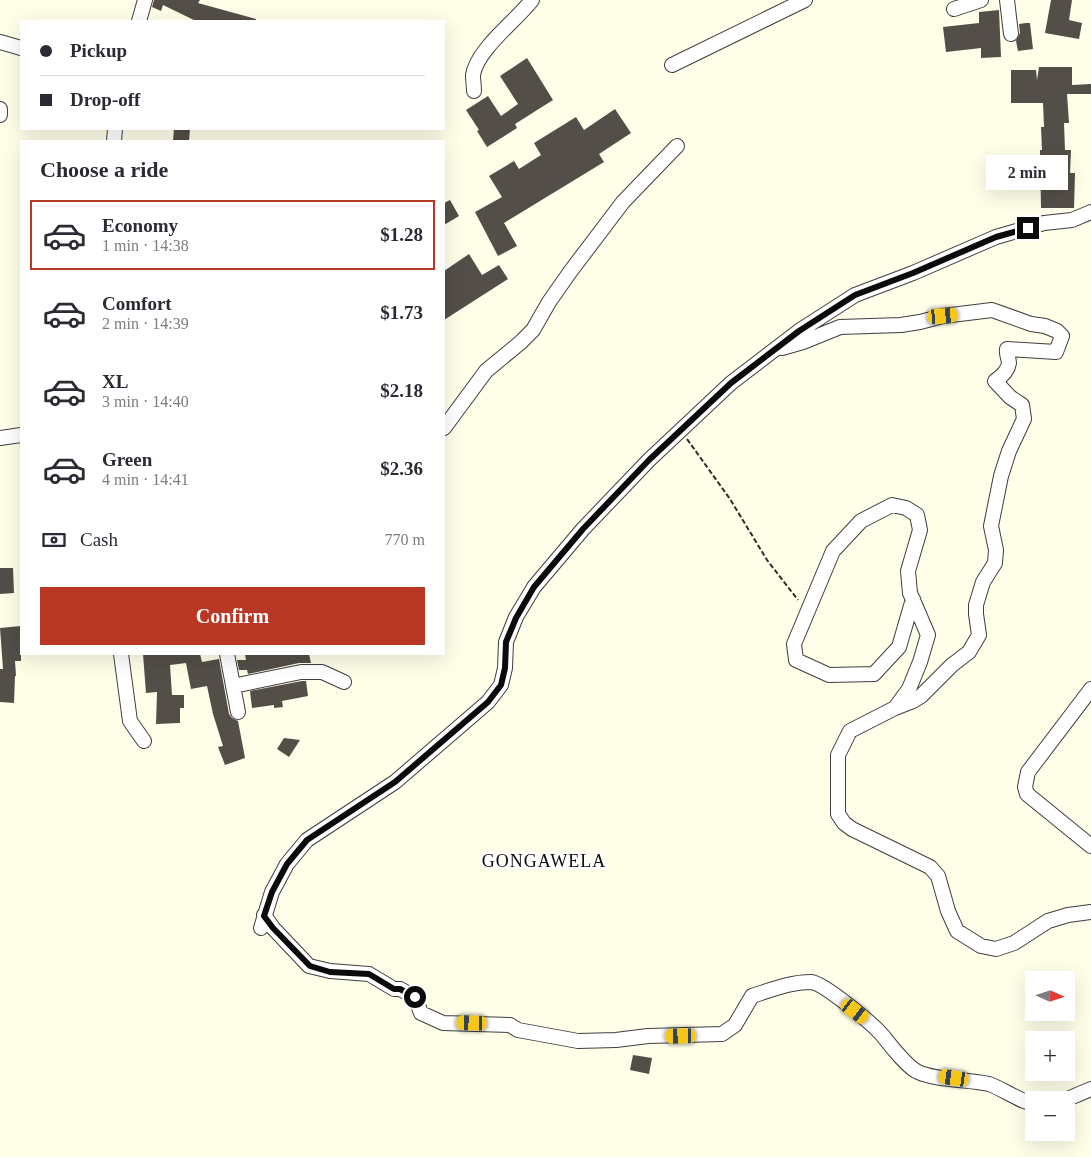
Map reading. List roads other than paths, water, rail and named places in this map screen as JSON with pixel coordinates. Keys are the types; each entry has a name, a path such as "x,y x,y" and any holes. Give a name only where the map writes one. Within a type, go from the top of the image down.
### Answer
{"street":[{"path":"139,20 145,0"},
{"path":"474,91 473,74 478,62 498,35 532,0"},
{"path":"672,65 805,0"},
{"path":"954,9 981,0"},
{"path":"1007,0 1011,34"},
{"path":"0,42 20,48"},
{"path":"0,109 0,115"},
{"path":"445,427 486,371 522,342 533,330 560,287 623,202 677,146"},
{"path":"1025,1101 991,1085 917,1071 875,1026 833,994 813,982 791,984 752,996 735,1026 722,1034 648,1036 616,1040 578,1041 518,1030 510,1025 443,1023 422,1013 415,997 400,989 394,989 369,974 330,972 310,966 273,928 263,922 272,892 287,864 307,840 395,782 488,702 501,685 505,668 506,642 516,618 534,587 583,529 649,460 731,383 799,331 855,295 913,273 996,237 1044,223 1072,220 1091,212"},
{"path":"774,350 803,342 840,327 901,325 943,316 992,310 1031,324 1045,326 1057,331 1062,336 1056,352 1007,349 1006,354 1009,362 1007,368 995,381 1010,397 1022,405 1024,419 1009,451 1001,476 991,526 996,550 995,563 983,582 976,605 979,635 975,644 970,652 952,665 921,696 850,731 838,754 838,814 852,830 930,867 938,876 948,911 957,931 981,946 996,950 1014,943 1048,921 1068,914 1091,912"},
{"path":"0,438 20,435"},
{"path":"895,708 910,689 928,635 910,592 908,570 920,530 917,515 906,508 892,505 862,521 833,551 794,644 796,660 830,675 874,674 899,647 912,599"},
{"path":"121,655 130,721 144,741"},
{"path":"227,655 238,712"},
{"path":"233,686 301,672 322,672 344,682"},
{"path":"1091,689 1028,772 1025,787 1027,794 1091,845"},
{"path":"1075,1096 1091,1089"}],"district":[{"name":"GONGAWELA","path":"544,861"}]}
